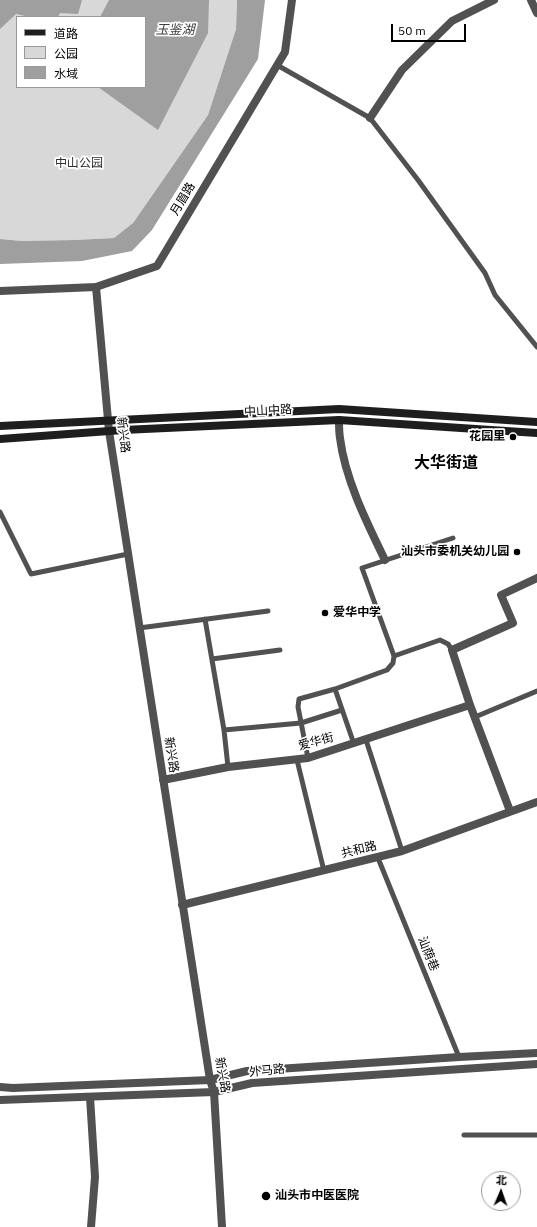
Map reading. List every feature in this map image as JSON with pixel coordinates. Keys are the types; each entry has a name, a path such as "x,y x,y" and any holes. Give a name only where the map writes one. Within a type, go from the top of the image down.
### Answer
{"main road":[{"name":"中山中路","path":"0,426 339,409 537,422"},
{"name":"中山中路","path":"0,439 109,431 339,420 537,433"}],"street":[{"name":"月眉路","path":"0,291 96,287 157,266 285,52 292,0"},
{"path":"370,118 402,70 452,21 494,0"},
{"path":"531,0 537,13"},
{"name":"新兴路","path":"96,287 109,431 182,905 210,1080 214,1092 222,1227"},
{"path":"339,420 339,437 345,464 366,522 384,560"},
{"path":"510,812 470,705 452,650 513,623 501,595 537,578"},
{"name":"爱华街","path":"163,780 228,767 308,758 470,705"},
{"name":"共和路","path":"182,905 378,858 402,851 537,802"},
{"name":"外马路","path":"0,1087 20,1088 210,1080 247,1071 537,1053"},
{"name":"外马路","path":"0,1100 214,1092 252,1083 537,1064"},
{"path":"90,1097 95,1177 92,1227"}],"lane":[{"path":"277,65 370,118 418,180 485,274 495,295 537,347"},
{"path":"0,512 31,574 128,554"},
{"path":"308,758 298,707 300,699 335,690 387,670 393,663 394,656 362,568 453,538"},
{"path":"139,628 268,611"},
{"path":"205,619 224,730 228,767"},
{"path":"394,656 440,640 448,644 452,650"},
{"path":"212,659 280,650"},
{"path":"335,690 354,744"},
{"path":"475,716 537,692"},
{"path":"224,730 301,723 342,710"},
{"path":"366,740 402,851"},
{"path":"297,760 324,871"},
{"name":"汕荫巷","path":"378,858 459,1057"},
{"path":"464,1135 537,1135"}],"green space":[{"name":"中山公园","path":"0,0 237,0 236,29 208,115 133,223 114,238 22,241 0,239"}],"water":[{"path":"0,0 82,0 78,14 60,13 58,16 25,16 16,14 0,29"},
{"name":"玉鉴湖","path":"109,0 209,0 208,33 158,130 99,88 146,88 146,16 101,16"},
{"path":"237,0 265,0 258,59 152,230 132,251 82,261 0,264 0,239 22,241 114,238 133,223 208,115 236,29"}],"place":[{"name":"花园里","path":"513,437"},
{"name":"汕头市委机关幼儿园","path":"517,552"},
{"name":"爱华中学","path":"325,613"},
{"name":"汕头市中医医院","path":"266,1196"}],"district":[{"name":"大华街道","path":"446,463"}]}
